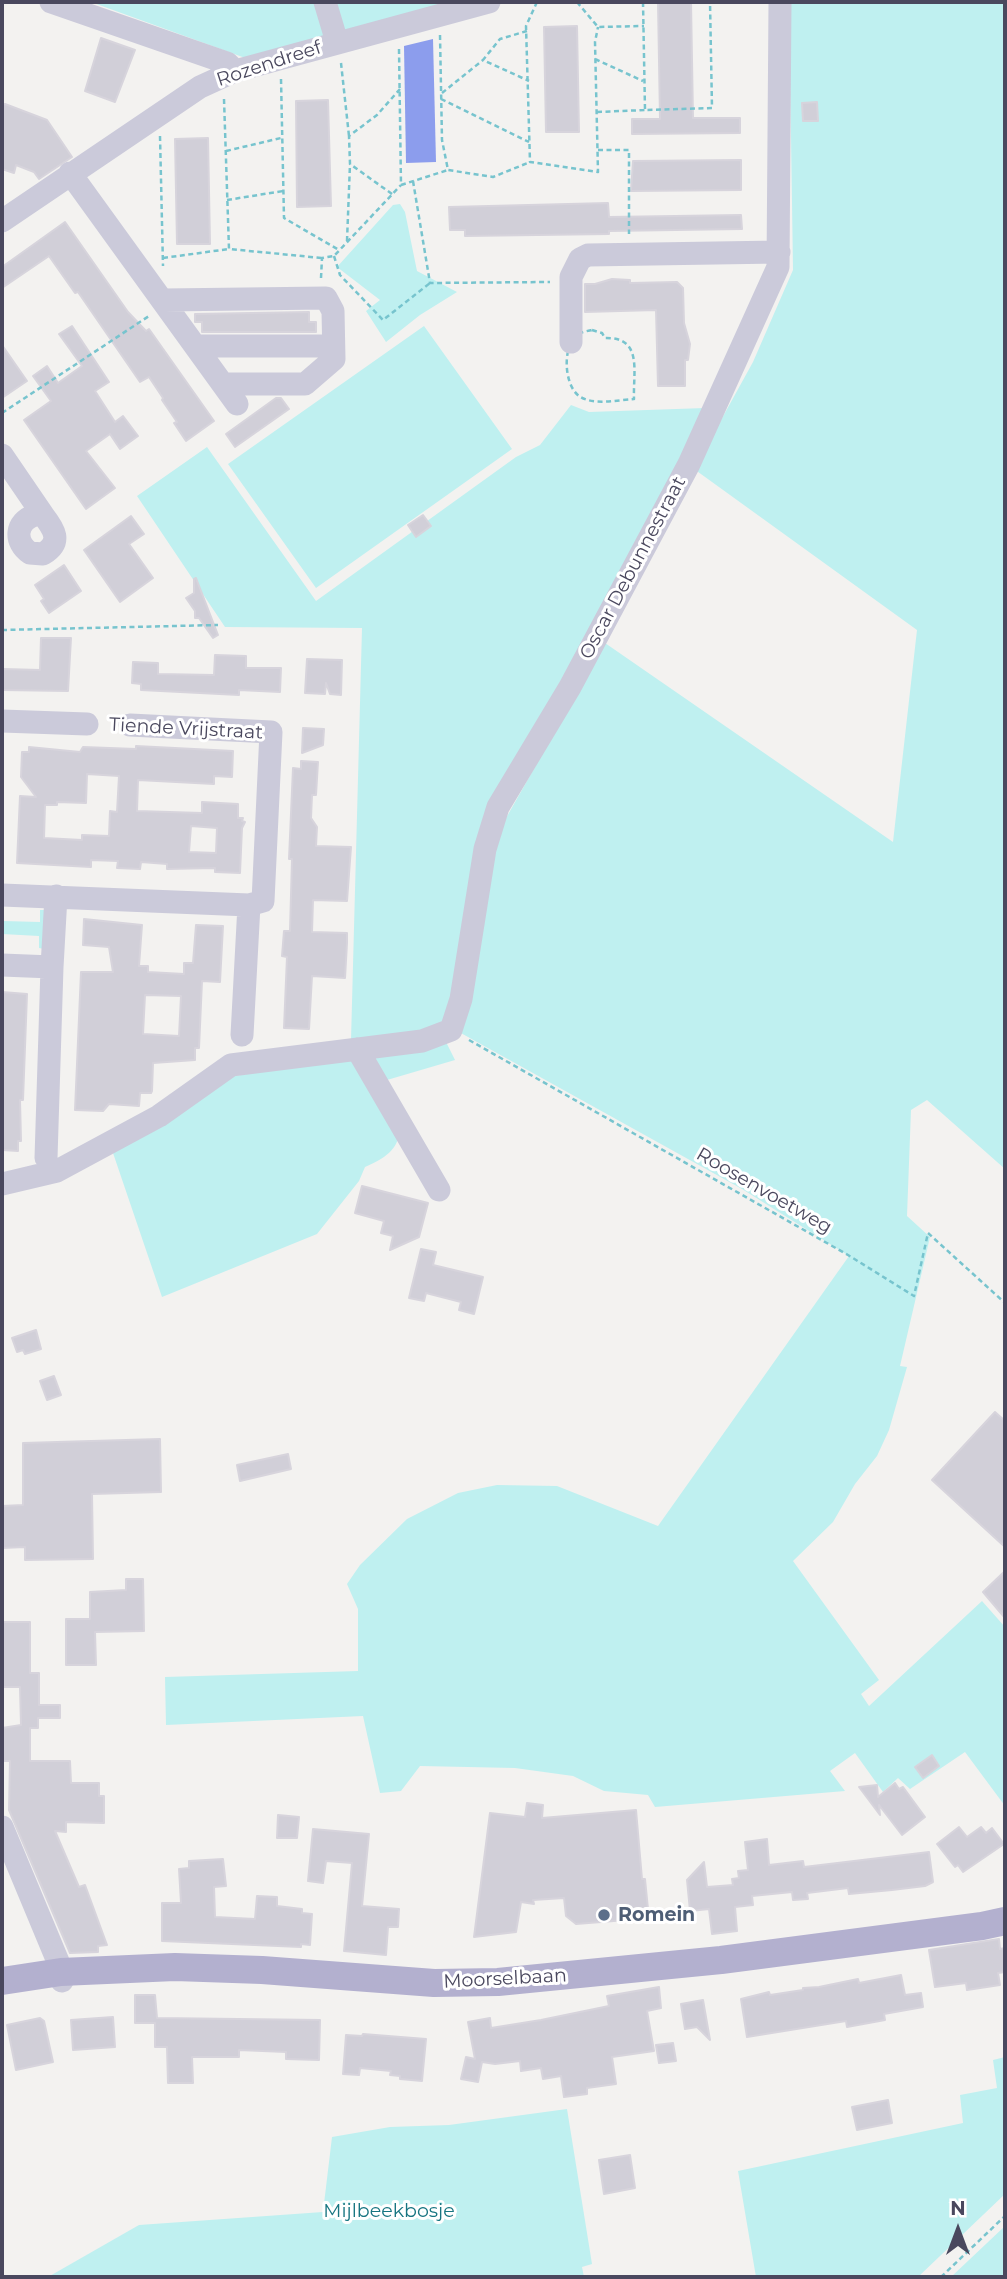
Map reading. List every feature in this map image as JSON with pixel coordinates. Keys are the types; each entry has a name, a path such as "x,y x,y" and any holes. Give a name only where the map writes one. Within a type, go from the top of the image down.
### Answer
{"main road":[{"name":"Moorselbaan","path":"2,1981 176,1967 262,1970 434,1983 498,1982 721,1960 1005,1922"}],"street":[{"path":"51,2 227,62 236,71"},
{"path":"325,2 339,48"},
{"name":"Rozendreef","path":"2,220 200,87 236,71 339,48 489,2"},
{"name":"Oscar Debunnestraat","path":"451,1030 461,999 485,849 498,807 570,687 689,464 778,267 780,2"},
{"path":"70,173 237,404"},
{"path":"571,342 571,282 574,267 580,258 588,255 779,252"},
{"path":"165,302 326,298 333,312 334,359 305,384 223,384"},
{"path":"196,346 333,346"},
{"path":"2,455 43,515"},
{"name":"Tiende Vrijstraat","path":"2,721 87,724"},
{"name":"Tiende Vrijstraat","path":"130,725 271,732 263,901 249,905 242,1035"},
{"path":"2,895 249,905"},
{"path":"46,1158 56,896"},
{"path":"2,965 52,967"},
{"path":"2,1184 57,1171 159,1116 231,1065 422,1041 451,1030"},
{"path":"357,1048 439,1190"},
{"path":"2,1827 62,1977"}],"path":[{"path":"530,162 526,26 537,2"},
{"path":"163,258 229,249 323,258 334,256 401,185 412,181 448,170 493,177 530,162 598,172 595,42 598,27 578,2"},
{"path":"643,2 645,110"},
{"path":"597,112 712,108 710,2"},
{"path":"598,27 643,26"},
{"path":"440,27 442,140 448,170"},
{"path":"441,93 483,60 500,39 527,31"},
{"path":"399,38 401,185"},
{"path":"339,48 349,136 347,242"},
{"path":"595,59 645,81"},
{"path":"483,60 529,81"},
{"path":"281,72 284,218 339,250"},
{"path":"349,136 377,115 400,89"},
{"path":"224,95 229,249"},
{"path":"441,99 530,143"},
{"path":"160,133 163,268"},
{"path":"226,151 282,138"},
{"path":"598,150 629,150 629,254"},
{"path":"350,164 392,194"},
{"path":"412,181 430,283"},
{"path":"227,200 283,191"},
{"path":"334,256 340,275 383,320 430,283 571,282"},
{"path":"321,298 323,258"},
{"path":"2,413 165,302"},
{"path":"568,365 572,388 580,396 592,401 634,399 633,351 628,343 618,337 612,338"},
{"path":"2,630 218,625"},
{"name":"Roosenvoetweg","path":"451,1030 848,1255 914,1296 928,1233 1005,1304"},
{"path":"941,2277 1005,2216"}],"green space":[{"path":"91,2 455,2 248,59"},
{"path":"789,2 1005,2 1005,1169 927,1100 911,1110 907,1216 930,1237 900,1366 907,1367 889,1430 877,1456 855,1484 833,1522 793,1561 879,1680 861,1694 869,1706 982,1601 1005,1627 1005,1806 965,1752 910,1789 898,1778 883,1792 855,1753 830,1771 845,1791 655,1807 648,1795 604,1791 573,1776 515,1768 420,1766 401,1791 380,1793 363,1716 166,1725 165,1677 358,1671 358,1609 347,1584 360,1565 407,1519 458,1493 497,1485 557,1486 658,1526 849,1256 742,1189 459,1032 497,834 605,643 893,842 917,630 694,469 753,362 793,270"},
{"path":"400,204 405,212 417,271 457,292 420,315 386,342 366,311 380,300 337,267 393,205"},
{"path":"424,326 512,449 316,588 228,464"},
{"path":"571,405 589,412 705,408 707,414 491,808 452,1015 432,1032 351,1040 362,628 225,627 137,496 207,447 316,601 516,457 540,445"},
{"path":"2,908 3,921 40,922 40,910 46,910 44,949 39,948 39,936 2,934"},
{"path":"445,1040 455,1060 387,1080 398,1120 397,1141 392,1150 381,1159 365,1167 359,1181 317,1234 162,1297 113,1153 229,1077"},
{"path":"1005,2057 1005,2194 918,2277 756,2277 738,2171 963,2123 960,2095 997,2088 993,2060"},
{"name":"Mijlbeekbosje","path":"567,2109 592,2264 582,2267 584,2277 48,2277 139,2225 323,2212 332,2137 390,2127 449,2125"},
{"path":"1005,2226 1005,2277 951,2277"}],"water":[{"path":"433,39 436,162 406,163 404,46"}],"building":[{"path":"658,2 691,2 693,118 740,118 740,133 632,134 632,119 660,119"},
{"path":"577,26 579,132 546,132 544,27"},
{"path":"101,38 135,50 115,102 85,91"},
{"path":"328,100 331,206 297,207 296,101"},
{"path":"817,102 818,121 803,121 802,103"},
{"path":"2,105 47,120 72,157 39,179 34,172 16,165 14,173 2,169"},
{"path":"208,138 210,244 177,244 175,139"},
{"path":"741,160 741,190 631,191 633,161"},
{"path":"608,203 609,217 741,215 742,229 465,236 465,230 450,230 449,207"},
{"path":"65,222 128,312 146,331 149,329 214,421 186,441 149,377 140,382 78,292 75,293 49,256 2,288 2,267"},
{"path":"612,279 630,280 630,283 677,282 683,288 684,323 690,344 688,360 685,360 685,386 658,386 656,310 585,312 585,284"},
{"path":"309,312 309,322 316,322 316,332 202,332 202,322 195,322 195,314"},
{"path":"72,326 109,382 95,391 115,422 123,416 138,436 120,449 110,434 86,451 115,488 86,509 24,420 51,401 33,376 47,366 58,383 82,366 59,334"},
{"path":"2,345 27,381 2,398"},
{"path":"276,398 281,398 289,409 235,447 226,434"},
{"path":"423,515 431,526 416,537 408,525"},
{"path":"131,516 144,534 129,544 153,578 120,602 84,550"},
{"path":"64,565 81,591 49,613 35,585"},
{"path":"196,578 218,635 213,638 199,618 195,618 195,611 186,598 194,593"},
{"path":"41,638 71,638 68,691 2,690 3,669 40,670"},
{"path":"215,655 246,656 246,668 281,668 280,692 239,690 239,695 141,690 141,684 132,683 133,662 158,663 158,674 214,675"},
{"path":"307,659 342,660 341,695 330,694 326,683 325,694 305,693"},
{"path":"303,728 324,729 323,745 302,753"},
{"path":"136,746 233,751 232,777 214,776 214,784 138,780 137,811 202,813 202,802 238,804 238,818 243,818 242,821 245,822 242,828 240,873 215,872 215,868 167,869 167,864 141,862 140,869 117,868 118,861 91,860 91,867 17,863 20,796 36,797 21,777 22,752 29,752 29,747 80,752 83,747 136,749","holes":["87,774 119,776 117,812 110,811 109,836 82,835 82,840 44,838 45,805 57,805 57,802 86,803","191,826 217,828 216,853 189,852"]},
{"path":"301,761 318,762 316,795 312,795 311,818 317,827 316,846 351,847 347,901 313,900 312,932 347,933 347,943 345,978 312,976 309,1029 284,1028 287,957 282,956 284,931 290,931 292,859 289,859 293,768 301,769"},
{"path":"84,919 142,925 139,966 148,966 148,972 184,974 184,963 193,963 196,925 223,926 220,982 202,981 199,1048 195,1048 195,1060 153,1063 152,1091 140,1093 139,1106 109,1104 103,1111 75,1110 81,972 113,972 109,947 83,945","holes":["145,995 181,996 179,1036 143,1034"]},
{"path":"2,992 27,994 23,1100 20,1100 21,1141 18,1141 18,1151 2,1150"},
{"path":"362,1186 428,1203 419,1237 390,1250 393,1236 381,1233 384,1221 355,1213"},
{"path":"421,1249 436,1252 433,1265 483,1277 474,1314 459,1310 461,1302 426,1293 424,1301 409,1298"},
{"path":"36,1330 41,1349 25,1354 23,1350 17,1352 12,1338"},
{"path":"54,1376 61,1395 47,1400 40,1381"},
{"path":"995,1412 1005,1421 1005,1547 932,1480"},
{"path":"160,1439 161,1492 92,1494 93,1559 25,1560 25,1547 2,1548 2,1506 23,1505 23,1443"},
{"path":"288,1454 291,1469 240,1481 237,1465"},
{"path":"1005,1571 1005,1618 983,1592"},
{"path":"126,1579 143,1579 144,1631 95,1632 96,1665 66,1665 66,1619 90,1619 90,1592 126,1590"},
{"path":"2,1622 30,1622 30,1673 39,1673 39,1705 60,1705 60,1718 38,1718 38,1728 30,1728 30,1761 70,1761 71,1783 99,1783 99,1796 104,1796 104,1823 66,1822 66,1832 55,1831 79,1887 85,1885 107,1945 98,1946 98,1952 70,1953 9,1810 10,1761 2,1761 2,1728 21,1725 20,1687 2,1687"},
{"path":"932,1755 939,1766 923,1778 915,1767"},
{"path":"895,1783 899,1789 903,1787 925,1817 902,1835 879,1805 880,1815 859,1787 877,1785 878,1797"},
{"path":"527,1803 543,1805 542,1818 636,1810 642,1879 645,1879 648,1909 639,1919 576,1924 566,1916 564,1898 533,1900 534,1904 521,1902 516,1932 474,1937 490,1813 525,1817"},
{"path":"278,1815 299,1817 297,1838 277,1838"},
{"path":"959,1827 967,1837 981,1827 986,1833 992,1828 1004,1844 963,1872 958,1865 955,1867 937,1844"},
{"path":"313,1829 369,1834 362,1906 399,1909 398,1927 388,1927 386,1955 344,1951 352,1863 326,1861 323,1883 308,1881"},
{"path":"767,1839 769,1865 803,1861 804,1867 929,1852 933,1882 925,1886 849,1894 848,1888 807,1893 808,1899 793,1900 792,1892 752,1896 753,1905 735,1907 737,1931 712,1934 709,1909 690,1911 687,1880 704,1862 707,1887 733,1885 732,1879 739,1878 738,1871 748,1870 745,1842"},
{"path":"223,1859 226,1886 214,1887 215,1917 255,1919 257,1896 277,1897 277,1906 302,1909 302,1913 312,1914 310,1945 301,1944 301,1947 162,1941 162,1903 181,1903 179,1869 189,1868 189,1861"},
{"path":"999,1939 1000,1949 1005,1948 1005,1972 998,1973 1000,1985 967,1990 966,1983 935,1987 929,1950"},
{"path":"901,1975 905,1995 921,1993 923,2007 884,2014 885,2020 847,2027 846,2021 747,2037 741,1999 769,1992 770,1995 858,1979 859,1983"},
{"path":"659,1987 661,2008 647,2011 654,2051 612,2057 616,2084 587,2088 587,2094 564,2097 561,2076 543,2079 541,2068 521,2071 520,2061 495,2064 482,2062 478,2082 461,2079 466,2057 475,2059 468,2022 490,2018 491,2028 541,2020 609,2006 607,1996"},
{"path":"135,1995 155,1995 157,2018 320,2020 319,2060 286,2059 286,2052 239,2050 239,2057 192,2057 193,2083 168,2083 167,2047 155,2047 155,2023 135,2023"},
{"path":"703,2000 710,2040 697,2027 685,2029 681,2004"},
{"path":"113,2017 115,2047 73,2050 71,2020"},
{"path":"40,2018 44,2021 53,2062 16,2070 7,2025"},
{"path":"346,2035 426,2039 422,2081 400,2079 400,2076 390,2075 391,2071 360,2068 359,2075 343,2074"},
{"path":"673,2043 676,2061 659,2063 656,2045"},
{"path":"888,2100 892,2123 857,2130 852,2107"},
{"path":"630,2155 635,2188 604,2194 599,2160"}],"place":[{"name":"Romein","path":"604,1915"}]}
